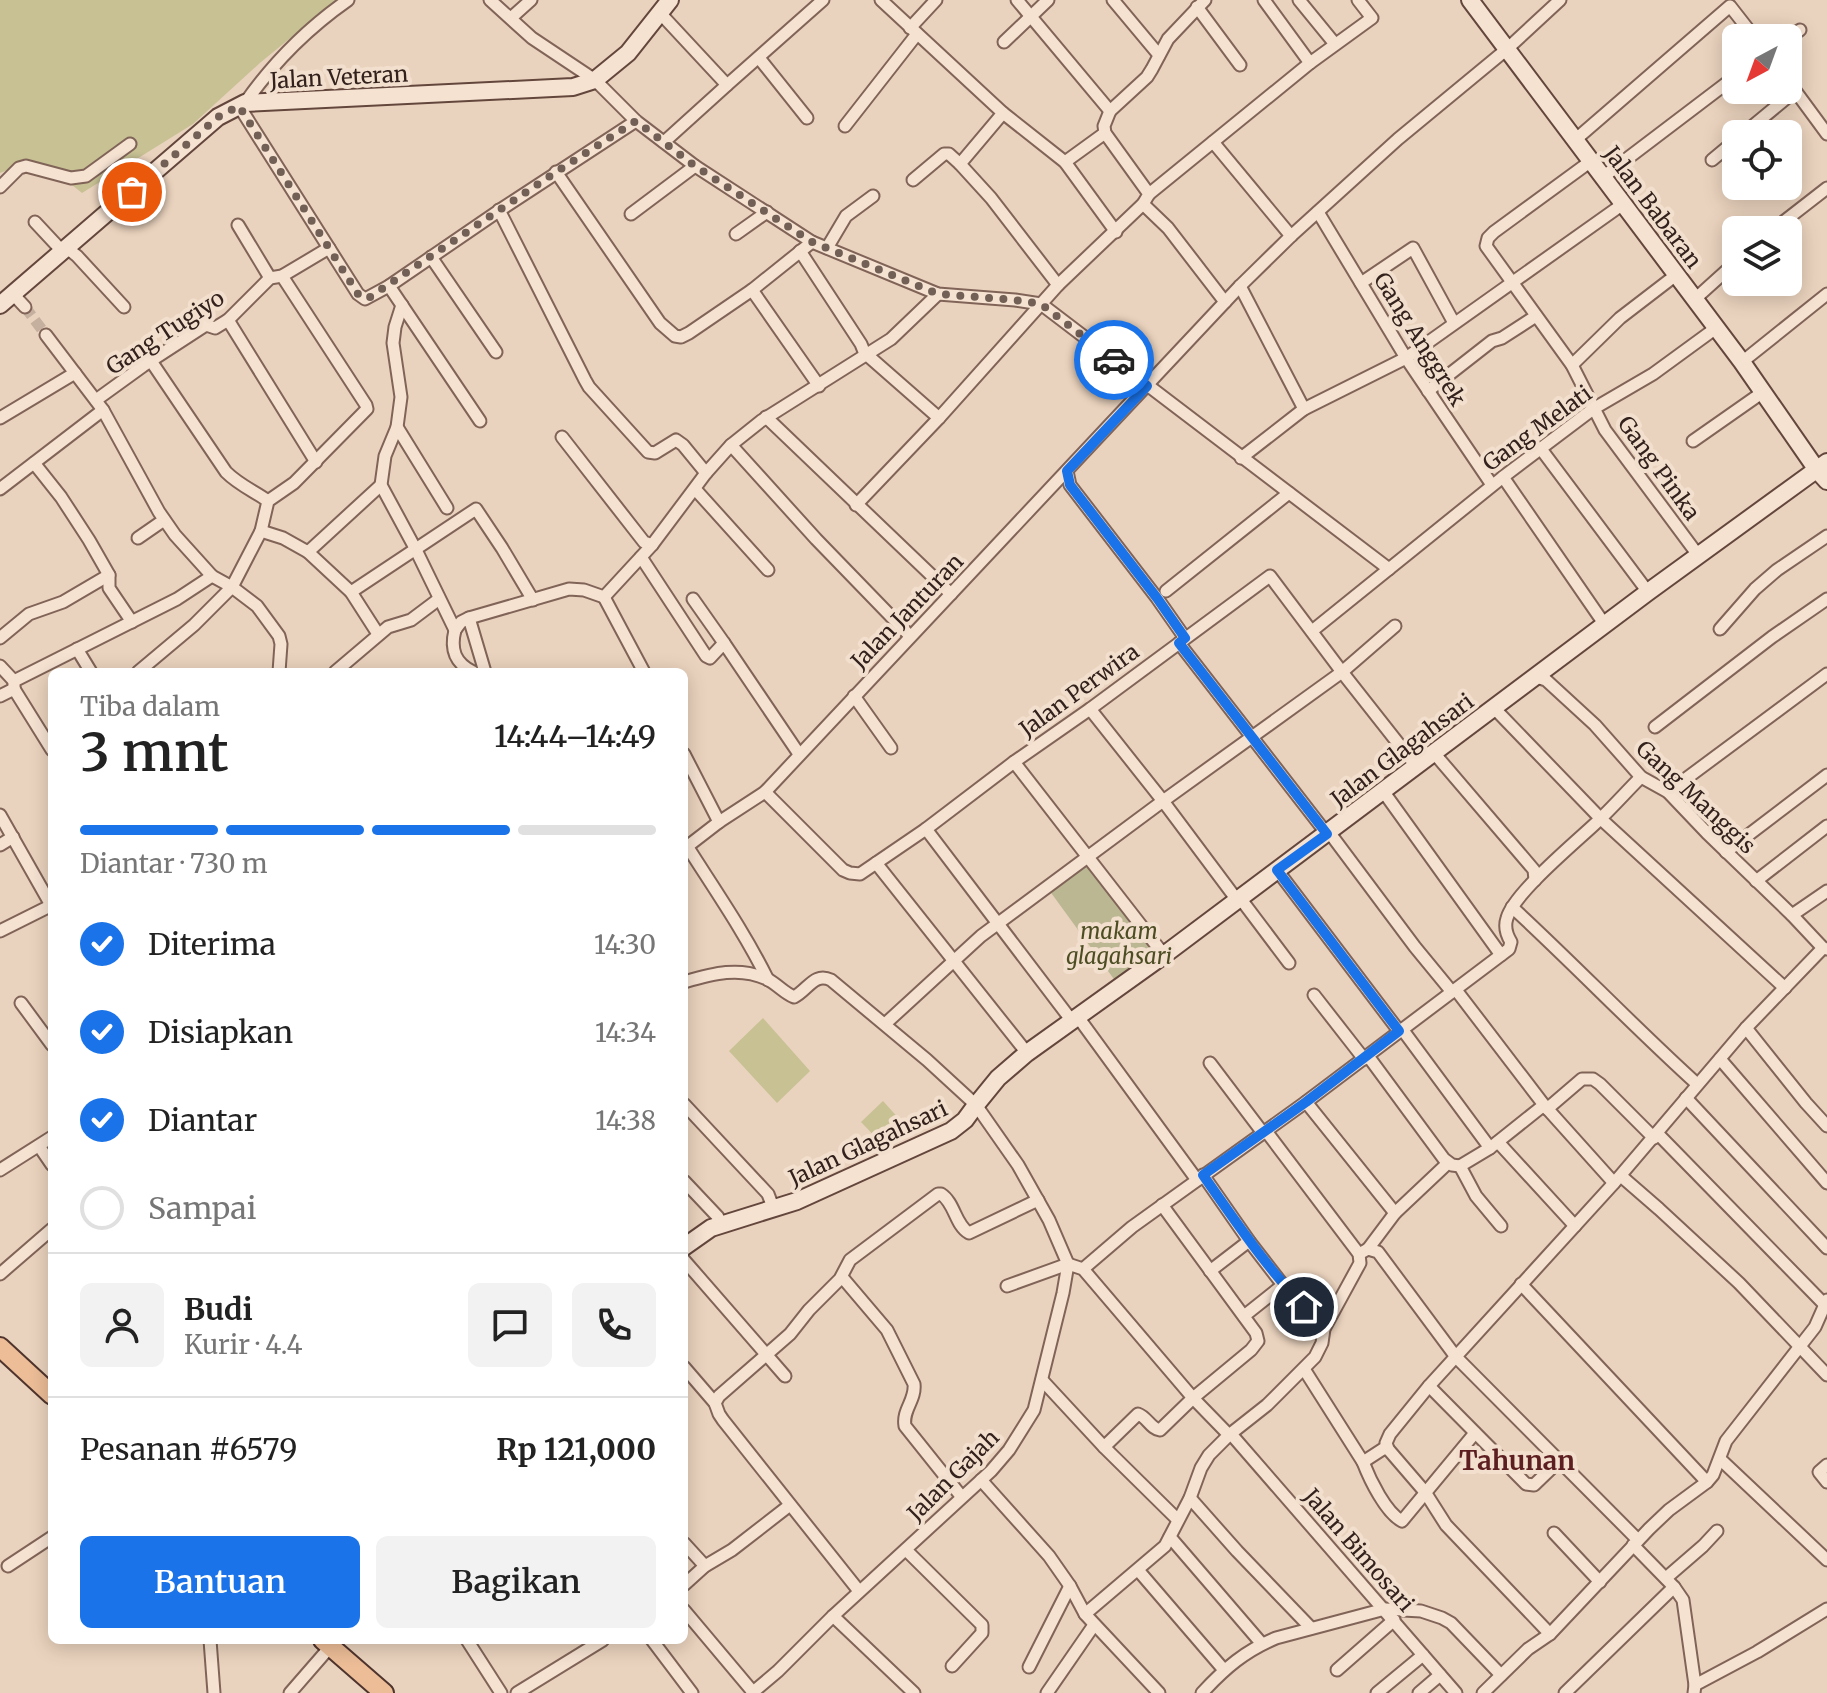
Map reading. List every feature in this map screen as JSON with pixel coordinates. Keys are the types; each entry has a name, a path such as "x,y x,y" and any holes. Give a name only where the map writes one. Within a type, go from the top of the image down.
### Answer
{"main road":[{"path":"0,1347 48,1391"},
{"path":"327,1644 384,1693"}],"street":[{"path":"25,307 6,299 218,117 242,105 320,19 348,0"},
{"path":"490,0 532,38 595,80 636,121 695,166 812,242 938,294 1041,304 1389,569"},
{"path":"511,18 531,0"},
{"path":"664,142 823,0"},
{"path":"881,0 1003,113 1065,162 1116,232"},
{"path":"845,126 936,0"},
{"path":"1017,0 1110,111"},
{"path":"1004,42 1048,0"},
{"path":"1113,0 1159,55"},
{"path":"1264,0 1310,63"},
{"path":"1299,0 1335,44"},
{"path":"856,505 1058,285 1116,232 1146,199 1310,63 1372,18 1358,0"},
{"name":"Jalan Babaran","path":"1470,0 1824,471"},
{"path":"1507,49 1560,0"},
{"path":"1225,302 1146,199 1105,133 1104,126 1110,111 1147,77 1174,31 1201,3 1240,65"},
{"path":"1575,140 1730,6 1744,24"},
{"path":"665,7 727,85"},
{"name":"Jalan Veteran","path":"242,105 573,87 595,80 628,53 665,7"},
{"name":"Jalan Janturan","path":"688,846 765,792 1240,286 1291,236 1398,139 1507,49"},
{"path":"759,58 807,118"},
{"path":"1603,177 1722,87"},
{"path":"1802,100 1827,134"},
{"path":"1757,120 1774,104"},
{"path":"242,105 360,297 367,299 636,121"},
{"path":"960,164 1003,113"},
{"path":"1065,162 1105,133"},
{"path":"1213,142 1291,236"},
{"path":"0,187 19,168 26,166 71,178 86,176 130,144"},
{"path":"1712,160 1722,152"},
{"path":"913,180 944,154 949,154 991,198 1058,285"},
{"name":"Gang Pinka","path":"1591,161 1494,232 1486,242 1487,248 1572,365 1605,430 1698,555"},
{"path":"631,214 695,166"},
{"path":"556,172 660,323 675,336 689,333 752,290 812,242"},
{"path":"1791,216 1827,188"},
{"path":"827,248 846,216 873,196"},
{"path":"1241,458 1304,409 1406,358 1623,204"},
{"path":"499,210 589,387 648,452 655,453 678,441 706,473"},
{"path":"736,234 767,212"},
{"name":"Gang Anggrek","path":"1318,212 1406,358 1492,485"},
{"path":"35,222 65,250 77,256 124,307"},
{"path":"143,668 194,625 232,587 261,531 268,501 294,483 367,407 238,225"},
{"name":"Gang Tugiyo","path":"0,489 151,361 206,325 215,328 228,320 276,277 329,248"},
{"path":"1361,283 1413,248 1454,323"},
{"path":"800,251 865,354 939,418"},
{"path":"431,257 496,352"},
{"path":"1572,365 1635,304 1676,275"},
{"path":"1695,299 1722,275"},
{"path":"389,286 480,421"},
{"path":"1240,286 1304,409"},
{"path":"752,290 819,386"},
{"path":"604,597 652,545 731,445 766,417 891,339 938,294"},
{"path":"1742,362 1827,294"},
{"path":"402,305 393,343 401,397 397,427 385,456 381,485 455,630"},
{"path":"1428,391 1492,341 1536,316"},
{"path":"228,320 316,462"},
{"name":"Gang Melati","path":"1312,631 1492,485 1593,409 1653,374 1716,328"},
{"path":"46,335 100,405 164,520 186,549 212,576 257,606 279,636 279,668"},
{"path":"151,361 226,472 240,485 268,501"},
{"path":"0,418 75,373"},
{"path":"1693,441 1763,392"},
{"path":"766,417 951,594"},
{"path":"397,427 447,508"},
{"path":"562,437 644,542 652,545"},
{"path":"731,445 910,636"},
{"path":"1541,449 1648,592"},
{"path":"34,463 61,497 109,575 109,588 132,622"},
{"path":"1067,471 1070,485 1157,598 1182,641 1251,736 1415,947 1546,1107 1618,1179 1659,1209 1739,1283 1827,1375"},
{"name":"Jalan Glagahsari","path":"688,1244 719,1225 797,1201 951,1131 965,1120 998,1078 1027,1053 1164,955 1698,555 1824,471"},
{"path":"1503,477 1605,625"},
{"path":"308,552 381,485"},
{"path":"695,489 768,570"},
{"path":"1166,591 1289,493"},
{"path":"351,592 476,509 533,600"},
{"path":"138,538 164,520"},
{"path":"261,531 283,538 308,552 351,592 378,634"},
{"path":"1720,629 1755,589 1827,536"},
{"path":"641,557 706,656 710,658 724,643"},
{"path":"0,638 29,614 63,602 109,575"},
{"path":"0,696 77,649 177,599 212,576"},
{"name":"Jalan Perwira","path":"765,792 843,870 860,874 926,829 1270,576 1416,766"},
{"path":"466,668 455,658 453,648 455,630 461,622 569,589 604,597 642,668"},
{"path":"340,668 388,627 414,618 439,599"},
{"path":"693,599 799,754"},
{"path":"1655,727 1827,599"},
{"path":"469,618 484,668"},
{"path":"885,1024 953,960 999,923 1342,672 1395,626"},
{"path":"77,649 89,668"},
{"path":"0,666 48,743"},
{"path":"1668,792 1827,674"},
{"name":"Gang Manggis","path":"1536,677 1546,680 1595,725 1641,777 1668,792 1825,949"},
{"path":"854,696 891,748"},
{"path":"1494,708 1601,819 1785,988"},
{"path":"1090,709 1289,963"},
{"path":"1434,753 1534,870 1535,880"},
{"path":"688,762 719,822"},
{"path":"1014,762 1164,955"},
{"path":"1726,852 1827,775"},
{"path":"1007,1286 1068,1264 1083,1269 1132,1227 1366,1058 1501,955 1511,946 1505,929 1512,907 1535,880 1641,777"},
{"path":"1383,791 1501,955"},
{"path":"0,815 48,900"},
{"path":"1756,881 1827,826"},
{"path":"926,829 1283,1285 1324,1329"},
{"path":"0,845 13,837"},
{"path":"688,851 728,908 768,980"},
{"path":"876,863 1027,1053"},
{"path":"1277,870 1400,1030 1494,1145 1575,1226"},
{"path":"1792,915 1827,891"},
{"path":"0,931 48,907"},
{"path":"1512,907 1697,1084"},
{"path":"1550,1634 1446,1525 1425,1492 1386,1443 1429,1386 1618,1179 1746,1028 1825,949"},
{"path":"688,981 730,971 768,980 794,997 815,979 825,977 831,980 976,1105 1018,1165 1049,1220 1068,1264"},
{"path":"1314,995 1501,1226"},
{"path":"21,1003 48,1040"},
{"path":"1746,1028 1827,1126"},
{"path":"1720,1059 1827,1183"},
{"path":"1210,1063 1364,1252"},
{"path":"1085,1614 1165,1546 1209,1455 1267,1405 1318,1353 1324,1329 1364,1252 1395,1213 1454,1165 1494,1145 1582,1079 1593,1079 1826,1302 1815,1327 1726,1441 1713,1475 1707,1482 1669,1510 1550,1634 1528,1649 1483,1693"},
{"path":"1686,1098 1827,1248"},
{"path":"1306,1102 1395,1213"},
{"path":"688,1108 768,1194 774,1210"},
{"path":"0,1170 48,1140"},
{"path":"39,1146 48,1159"},
{"path":"688,1185 718,1217 719,1225"},
{"path":"715,1403 719,1396 790,1334 842,1277 850,1260 938,1194 948,1198 967,1233 1038,1200"},
{"path":"1104,1447 1138,1414 1160,1430 1258,1341 1258,1336 1244,1316 1162,1205"},
{"path":"0,1274 48,1232"},
{"path":"1210,1271 1249,1241"},
{"path":"1364,1252 1378,1252 1456,1357 1560,1460 1636,1542 1683,1600 1694,1689 1827,1609"},
{"name":"Jalan Gajah","path":"752,1693 981,1480 1009,1450 1034,1410 1068,1264"},
{"path":"688,1265 785,1376"},
{"name":"Jalan Bimosari","path":"1083,1269 1193,1398 1230,1434 1456,1693"},
{"path":"842,1277 887,1330 914,1384 915,1393 904,1419 905,1426 961,1496"},
{"path":"1521,1284 1707,1482"},
{"path":"1244,1316 1283,1285"},
{"path":"1304,1369 1399,1521 1411,1512 1475,1433"},
{"path":"688,1372 859,1591"},
{"path":"1042,1380 1178,1520"},
{"path":"1429,1386 1521,1480 1534,1485 1560,1460"},
{"path":"1363,1462 1388,1449"},
{"path":"1720,1459 1827,1560"},
{"path":"1823,1469 1827,1482"},
{"path":"981,1480 1049,1556 1094,1625 1156,1692"},
{"path":"1190,1498 1311,1628"},
{"path":"688,1581 790,1505"},
{"path":"1565,1693 1717,1531"},
{"path":"1554,1533 1600,1582"},
{"path":"1170,1537 1262,1644"},
{"path":"8,1566 48,1540"},
{"path":"688,1547 705,1566"},
{"path":"906,1550 982,1625 982,1633 952,1666"},
{"path":"1138,1570 1224,1670"},
{"path":"1029,1667 1070,1586"},
{"path":"1202,1693 1239,1657 1262,1644 1385,1609 1421,1611 1451,1623 1501,1675"},
{"path":"688,1615 752,1693"},
{"path":"833,1616 914,1693"},
{"path":"1337,1670 1394,1620"},
{"path":"1047,1693 1094,1625"},
{"path":"200,1693 214,1689 210,1644"},
{"path":"290,1693 327,1644"},
{"path":"474,1644 501,1693"},
{"path":"517,1693 597,1644"},
{"path":"655,1644 692,1693"},
{"path":"1377,1693 1423,1655"},
{"path":"1419,1693 1440,1675"}],"shaded area":[{"path":"0,0 337,0 261,62 193,124 82,193 47,165 32,161 0,173"},
{"path":"763,1018 810,1071 777,1103 729,1051"},
{"path":"883,1101 911,1132 884,1146 861,1122"}],"green space":[{"name":"makam glagahsari","path":"1087,862 1153,946 1147,959 1116,982 1049,890"}],"tunnel":[{"path":"25,307 46,335"}],"way so far":[{"path":"132,192 218,117 239,106 358,294 367,299 636,121 695,166 812,242 938,294 1041,304 1114,360"}],"district":[{"name":"Tahunan","path":"1517,1460"}],"route":[{"path":"1114,360 1147,386 1067,471 1070,485 1185,638 1179,643 1327,834 1277,870 1399,1031 1203,1175 1249,1241 1304,1307"}]}
